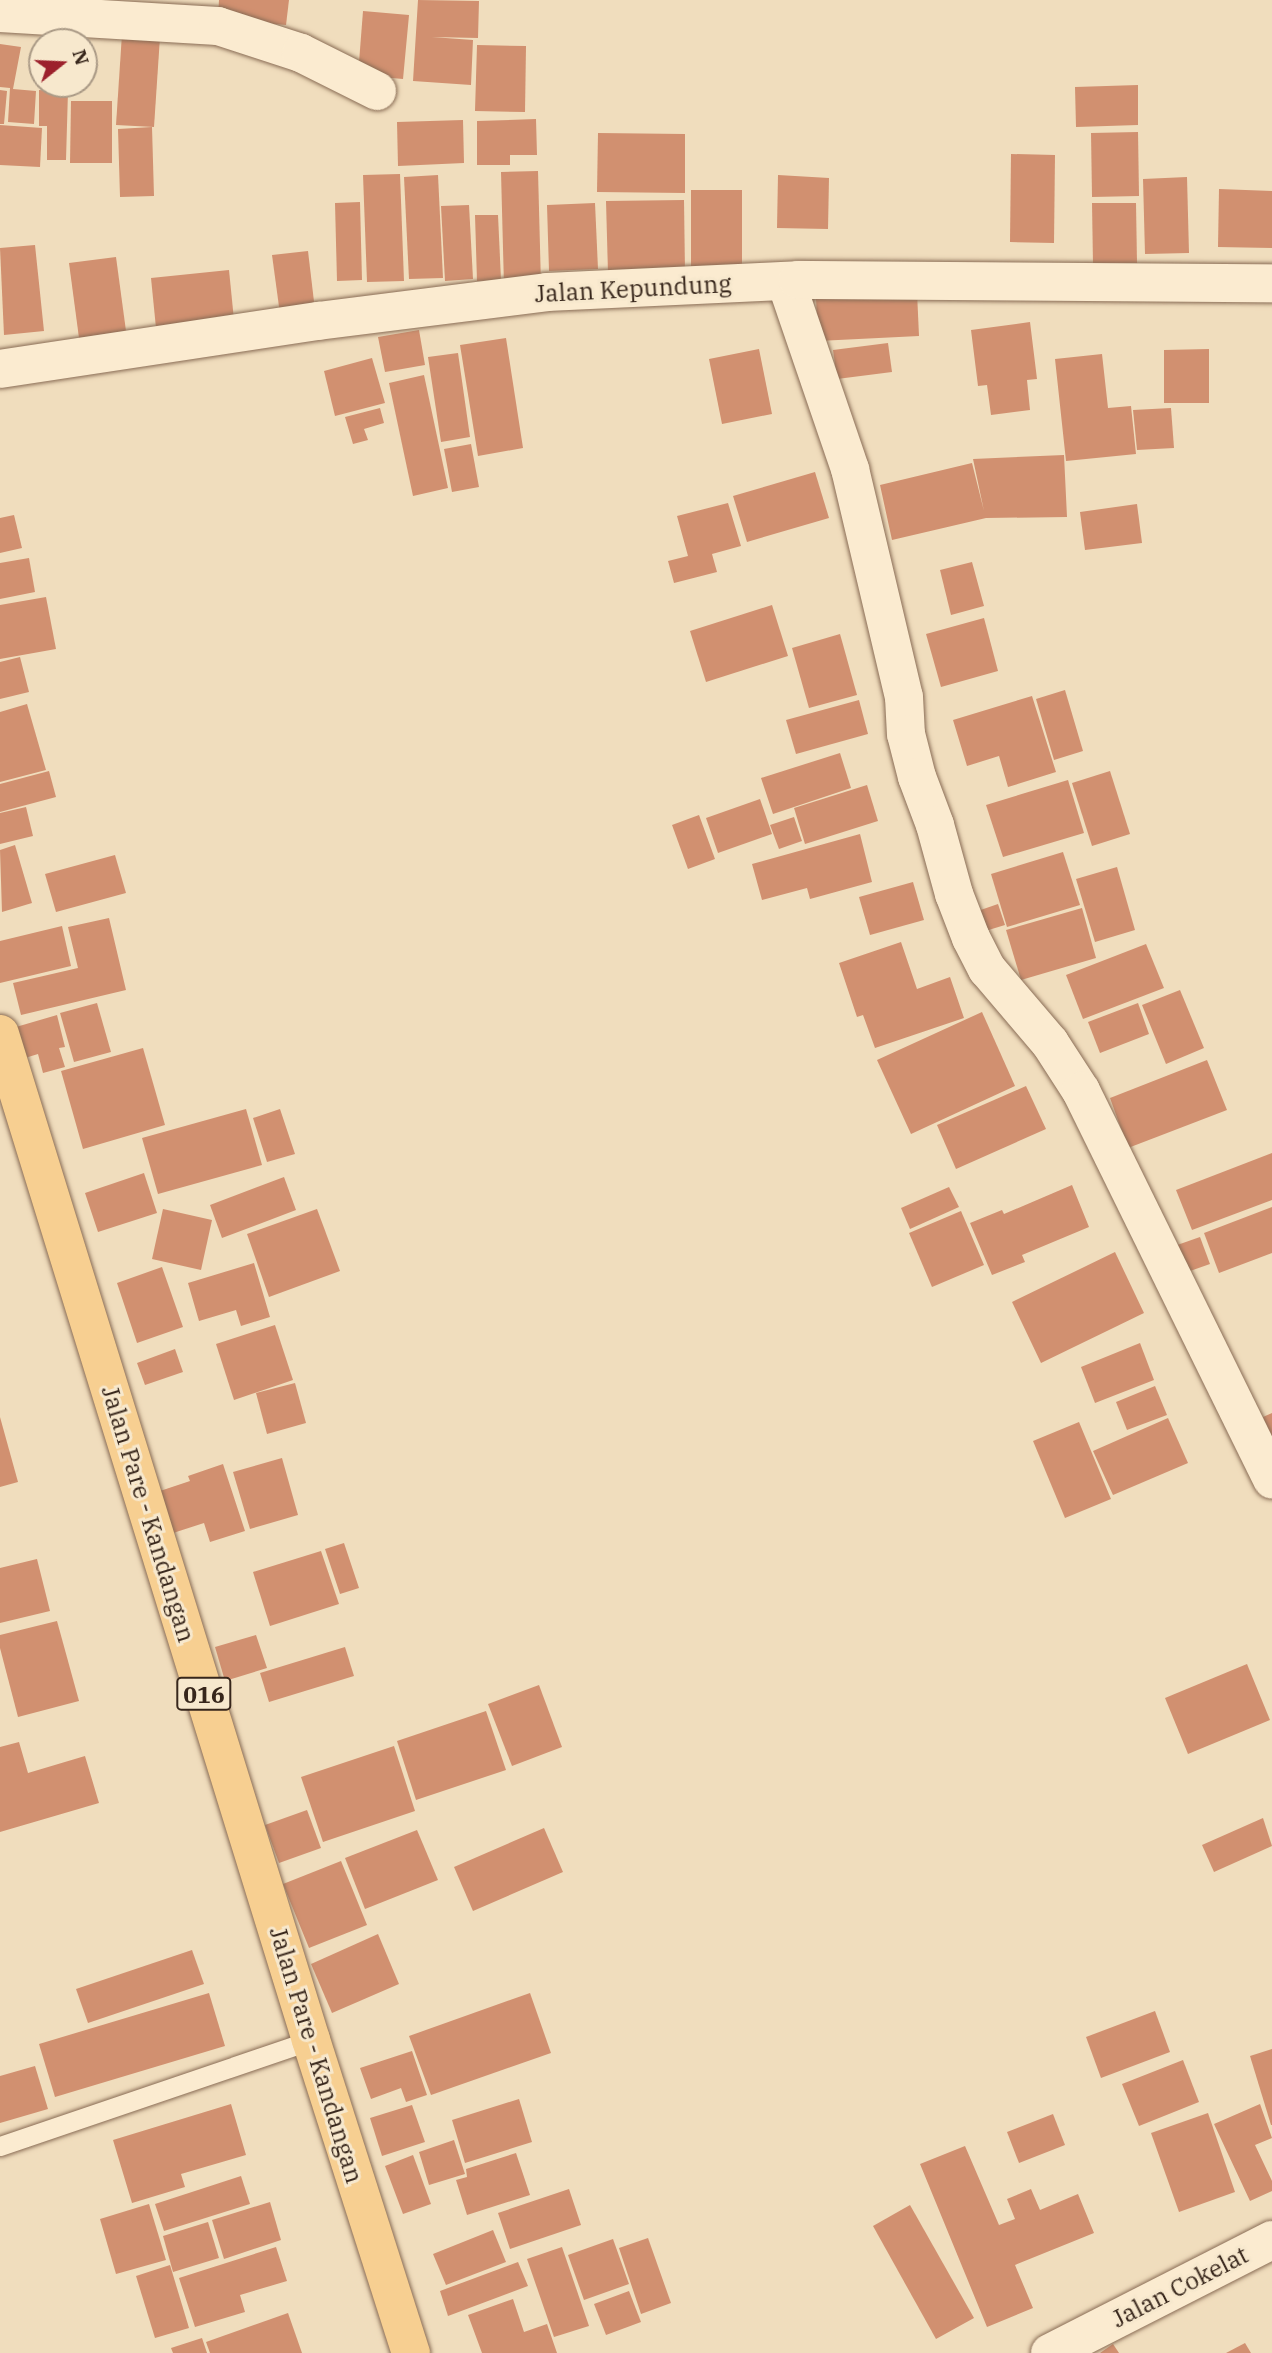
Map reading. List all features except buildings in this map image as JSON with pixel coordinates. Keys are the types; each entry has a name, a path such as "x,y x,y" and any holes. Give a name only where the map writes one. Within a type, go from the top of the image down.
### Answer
{"main road":[{"name":"Jalan Pare - Kandangan","path":"1,1042 411,2353"}],"street":[{"path":"0,13 218,26 302,53 377,91"},
{"path":"786,282 850,469 904,697 906,734 916,777 935,825 954,894 971,938 987,969 1050,1043 1081,1091 1272,1480"},
{"name":"Jalan Kepundung","path":"0,369 318,321 547,292 786,282 1272,283"},
{"name":"Jalan Cokelat","path":"1050,2353 1272,2241"}],"lane":[{"path":"0,2146 311,2040"}]}
